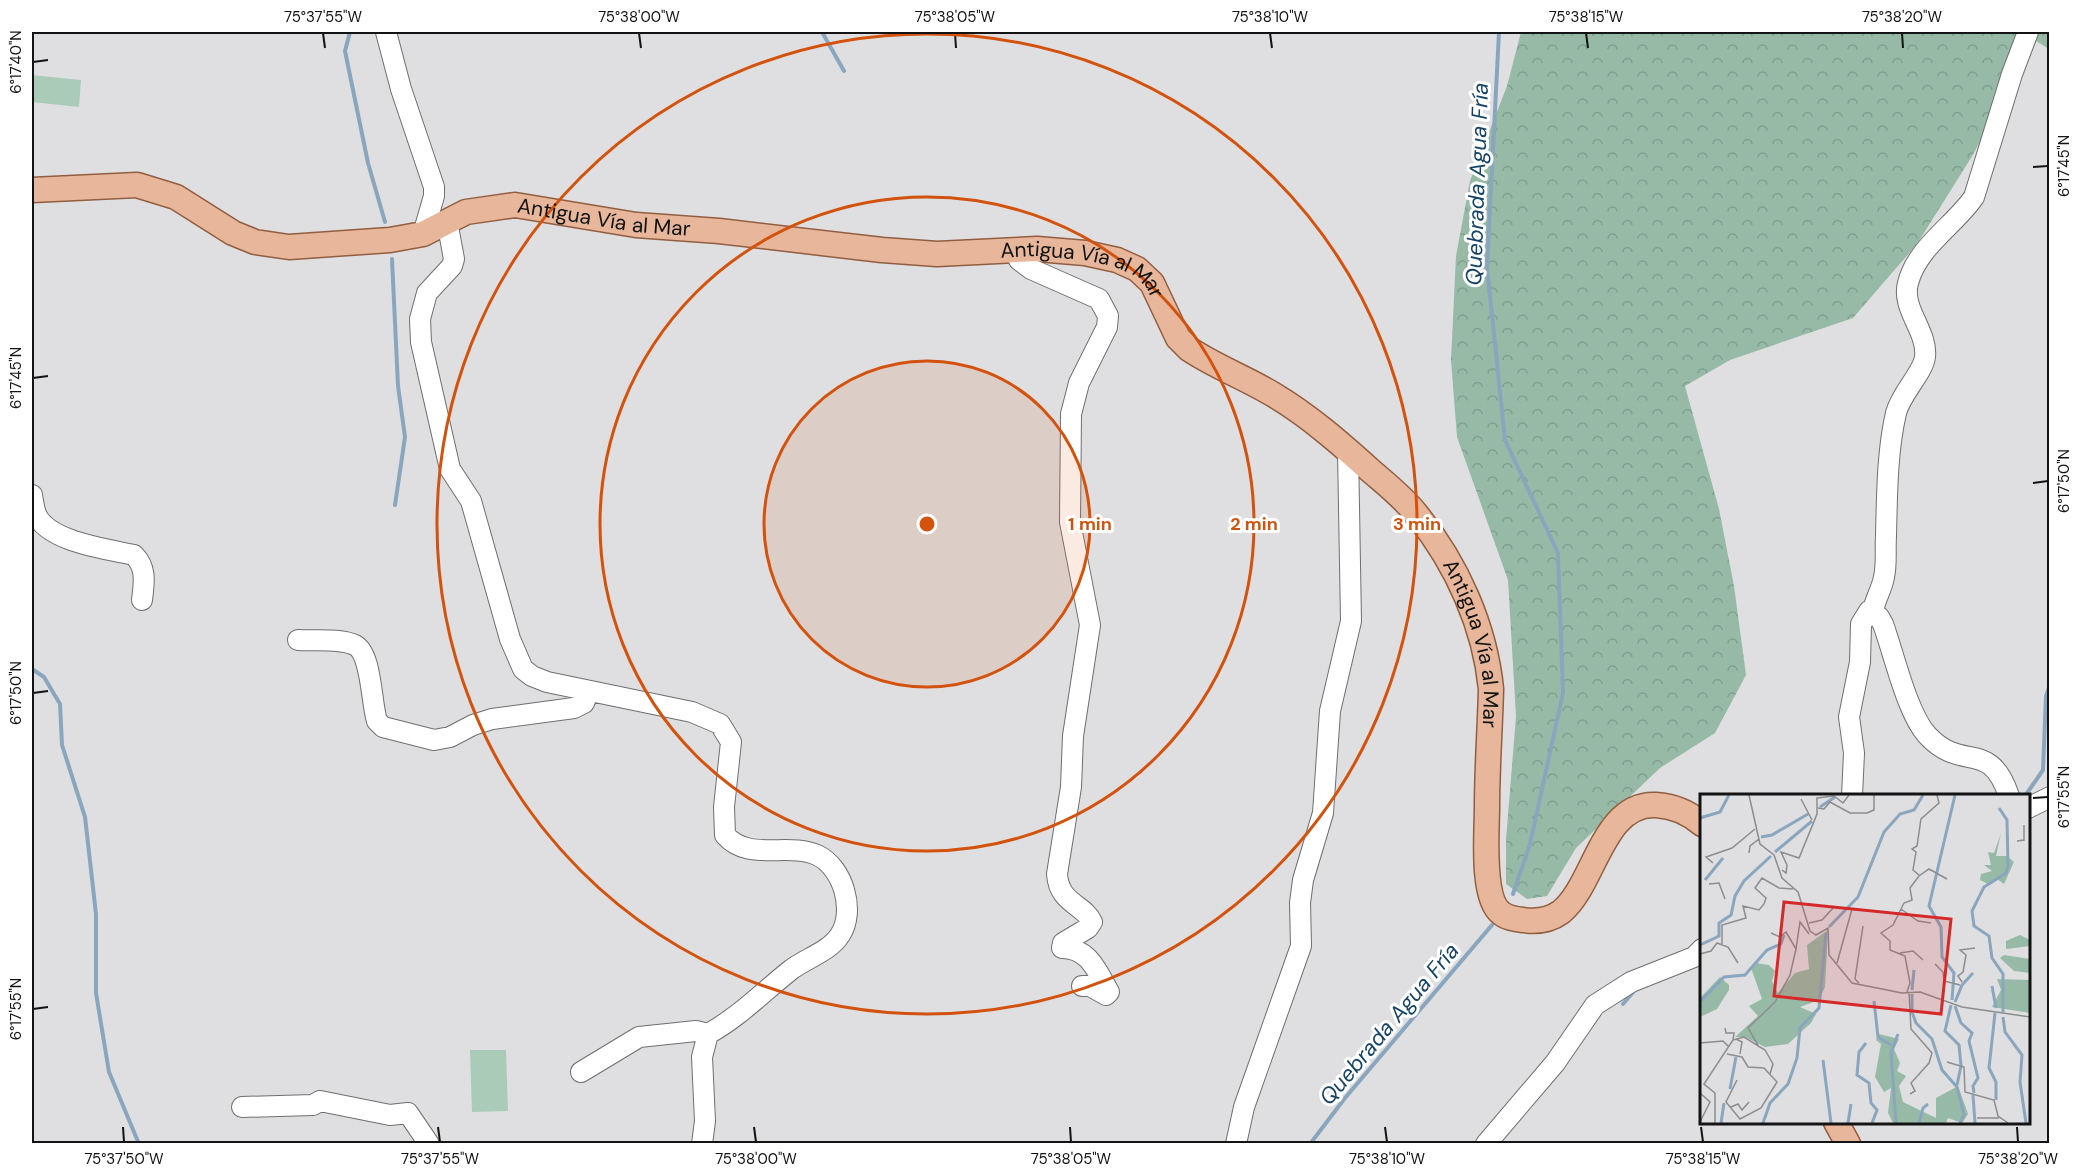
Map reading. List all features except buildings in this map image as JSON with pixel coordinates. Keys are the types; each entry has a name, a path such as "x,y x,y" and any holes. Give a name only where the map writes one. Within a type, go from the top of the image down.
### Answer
{"main road":[{"name":"Antigua Vía al Mar","path":"32,190 137,185 176,197 233,233 255,242 289,247 390,240 423,234 466,212 515,205 636,225 719,231 882,250 937,254 1037,249 1086,253 1117,260 1137,269 1152,283 1178,338 1189,349 1273,394 1316,423 1416,513 1454,574 1482,633 1491,689 1486,859 1492,899 1500,912 1512,918 1533,922 1551,918 1562,911 1578,891 1604,842 1623,818 1650,805 1695,814"},
{"path":"1837,1124 1848,1143"}],"street":[{"path":"386,32 401,89 434,187 434,196 423,234"},
{"path":"1873,611 1884,578 1889,472 1896,414 1900,398 1925,359 1924,345 1909,306 1907,284 1936,239 1949,223 1964,212 1974,197 2012,74 2028,32"},
{"path":"447,221 454,259 452,266 427,293 420,319 421,342 450,469 471,501 510,639 523,669 532,676 547,682 692,712 720,724 731,742 724,807 725,835 740,846 753,850 798,851 815,854 830,863 840,880 847,905 847,918 839,937 794,968 729,1023 708,1034 696,1031 639,1037 581,1072"},
{"path":"1015,251 1019,260 1031,269 1099,299 1108,316 1107,327 1079,383 1071,414 1070,522 1090,625 1073,736 1071,787 1057,874 1060,888 1071,903 1092,922 1088,928 1063,943 1062,948 1081,951 1092,962 1108,992 1106,995 1090,986 1082,986"},
{"path":"1236,1143 1244,1107 1301,946 1300,903 1303,880 1323,813 1330,711 1351,621 1348,450"},
{"path":"32,495 36,515 48,530 72,540 134,555 144,571 142,600"},
{"path":"1852,794 1854,753 1849,717 1860,662 1863,618 1869,611 1873,611"},
{"path":"1873,611 1883,624 1909,702 1925,733 1949,753 1959,757 1984,760 1993,765 2002,777 2009,794"},
{"path":"298,640 354,645 363,651 377,721 383,727 434,740 450,737 492,718 574,708 584,703 589,691"},
{"path":"2030,807 2049,797"},
{"path":"1486,1143 1555,1064 1595,1005 1631,982 1694,957 1700,950"},
{"path":"702,1143 705,1120 702,1057 708,1034"},
{"path":"242,1107 313,1105 320,1101 390,1115 408,1113 429,1143"}],"green space":[{"path":"1521,32 2049,32 2049,49 2036,41 1971,158 1917,244 1853,318 1730,360 1685,386 1719,509 1734,586 1746,675 1715,733 1660,768 1576,848 1547,896 1527,899 1506,884 1506,840 1516,716 1508,580 1457,437 1451,360 1456,256 1470,181 1507,86"},
{"path":"32,75 81,80 79,107 32,102"},
{"path":"470,1050 506,1050 508,1111 472,1112"}],"waterway":[{"path":"350,32 345,51 368,163 385,222"},
{"path":"822,32 844,71"},
{"name":"Quebrada Agua Fría","path":"1499,32 1487,267 1505,440 1558,553 1563,693 1530,844 1513,894"},
{"path":"392,259 398,386 405,437 395,505"},
{"path":"32,669 44,677 60,704 62,745 85,817 96,914 96,993 109,1072 139,1144"},
{"path":"2026,794 2043,770 2046,696 2050,685"},
{"name":"Quebrada Agua Fría","path":"1310,1144 1345,1098 1492,925"},
{"path":"1623,1004 1634,991"}]}
